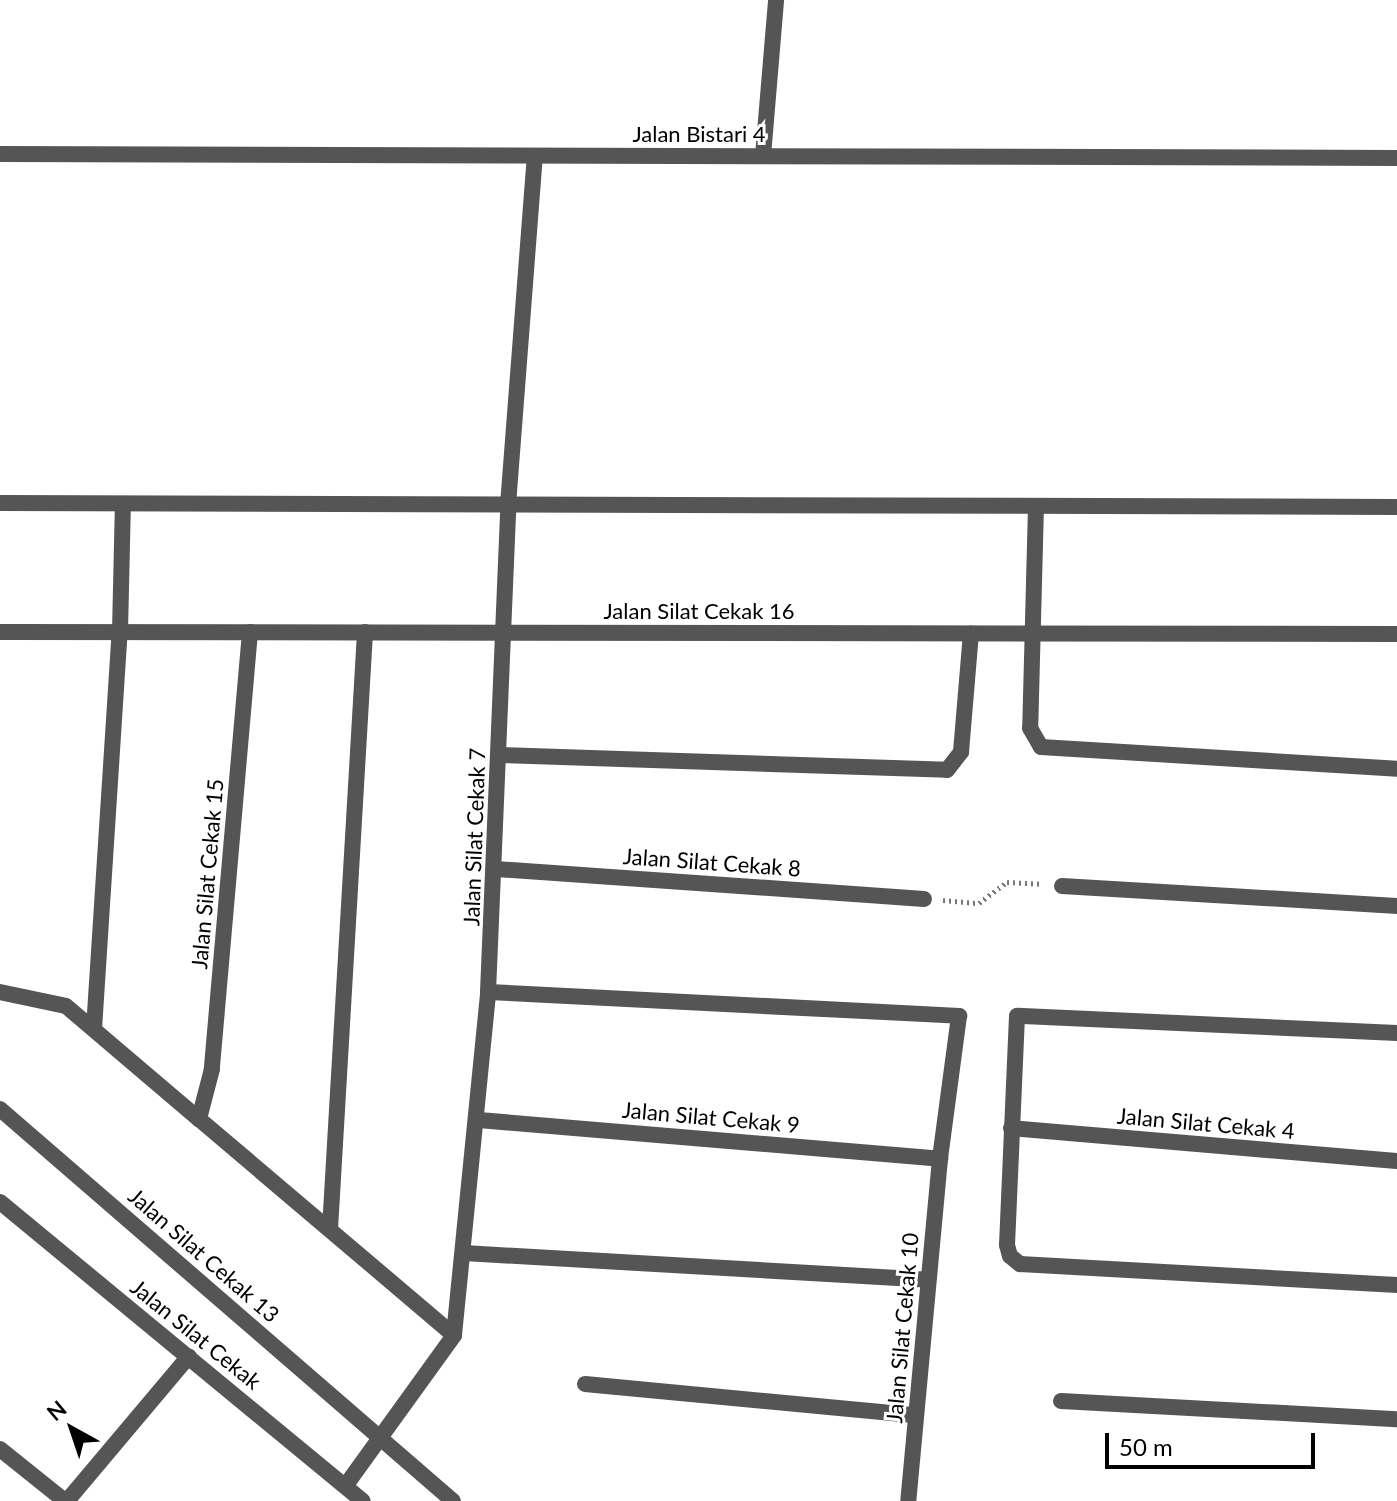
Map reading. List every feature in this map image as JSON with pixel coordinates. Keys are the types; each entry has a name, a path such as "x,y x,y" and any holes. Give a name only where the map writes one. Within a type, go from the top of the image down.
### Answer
{"street":[{"path":"763,156 776,0"},
{"name":"Jalan Bistari 4","path":"0,154 1397,158"},
{"name":"Jalan Silat Cekak 7","path":"346,1485 379,1435 454,1335 479,1120 488,992 496,869 508,505 535,156"},
{"path":"0,503 1397,507"},
{"path":"94,1029 120,632 123,504"},
{"path":"1036,506 1036,633 1030,728 1041,747 1397,769"},
{"name":"Jalan Silat Cekak 16","path":"0,632 1397,634"},
{"name":"Jalan Silat Cekak 15","path":"199,1119 212,1069 250,632"},
{"path":"330,1229 365,632"},
{"path":"499,755 947,770 961,752 971,633"},
{"name":"Jalan Silat Cekak 8","path":"496,869 924,899"},
{"path":"1062,886 1397,906"},
{"path":"0,992 66,1006 454,1335"},
{"name":"Jalan Silat Cekak 10","path":"488,992 959,1016 940,1159 908,1501"},
{"path":"1397,1033 1017,1016 1007,1245 1010,1256 1020,1264 1397,1285"},
{"name":"Jalan Silat Cekak 13","path":"0,1109 453,1501"},
{"name":"Jalan Silat Cekak 9","path":"479,1120 940,1159"},
{"name":"Jalan Silat Cekak 4","path":"1011,1128 1397,1161"},
{"name":"Jalan Silat Cekak","path":"0,1202 363,1501"},
{"path":"464,1253 928,1280"},
{"path":"0,1449 66,1501 189,1356"},
{"path":"585,1384 916,1415"},
{"path":"1061,1401 1397,1419"}],"path":[{"path":"924,899 979,903 1007,882 1062,886"}]}
